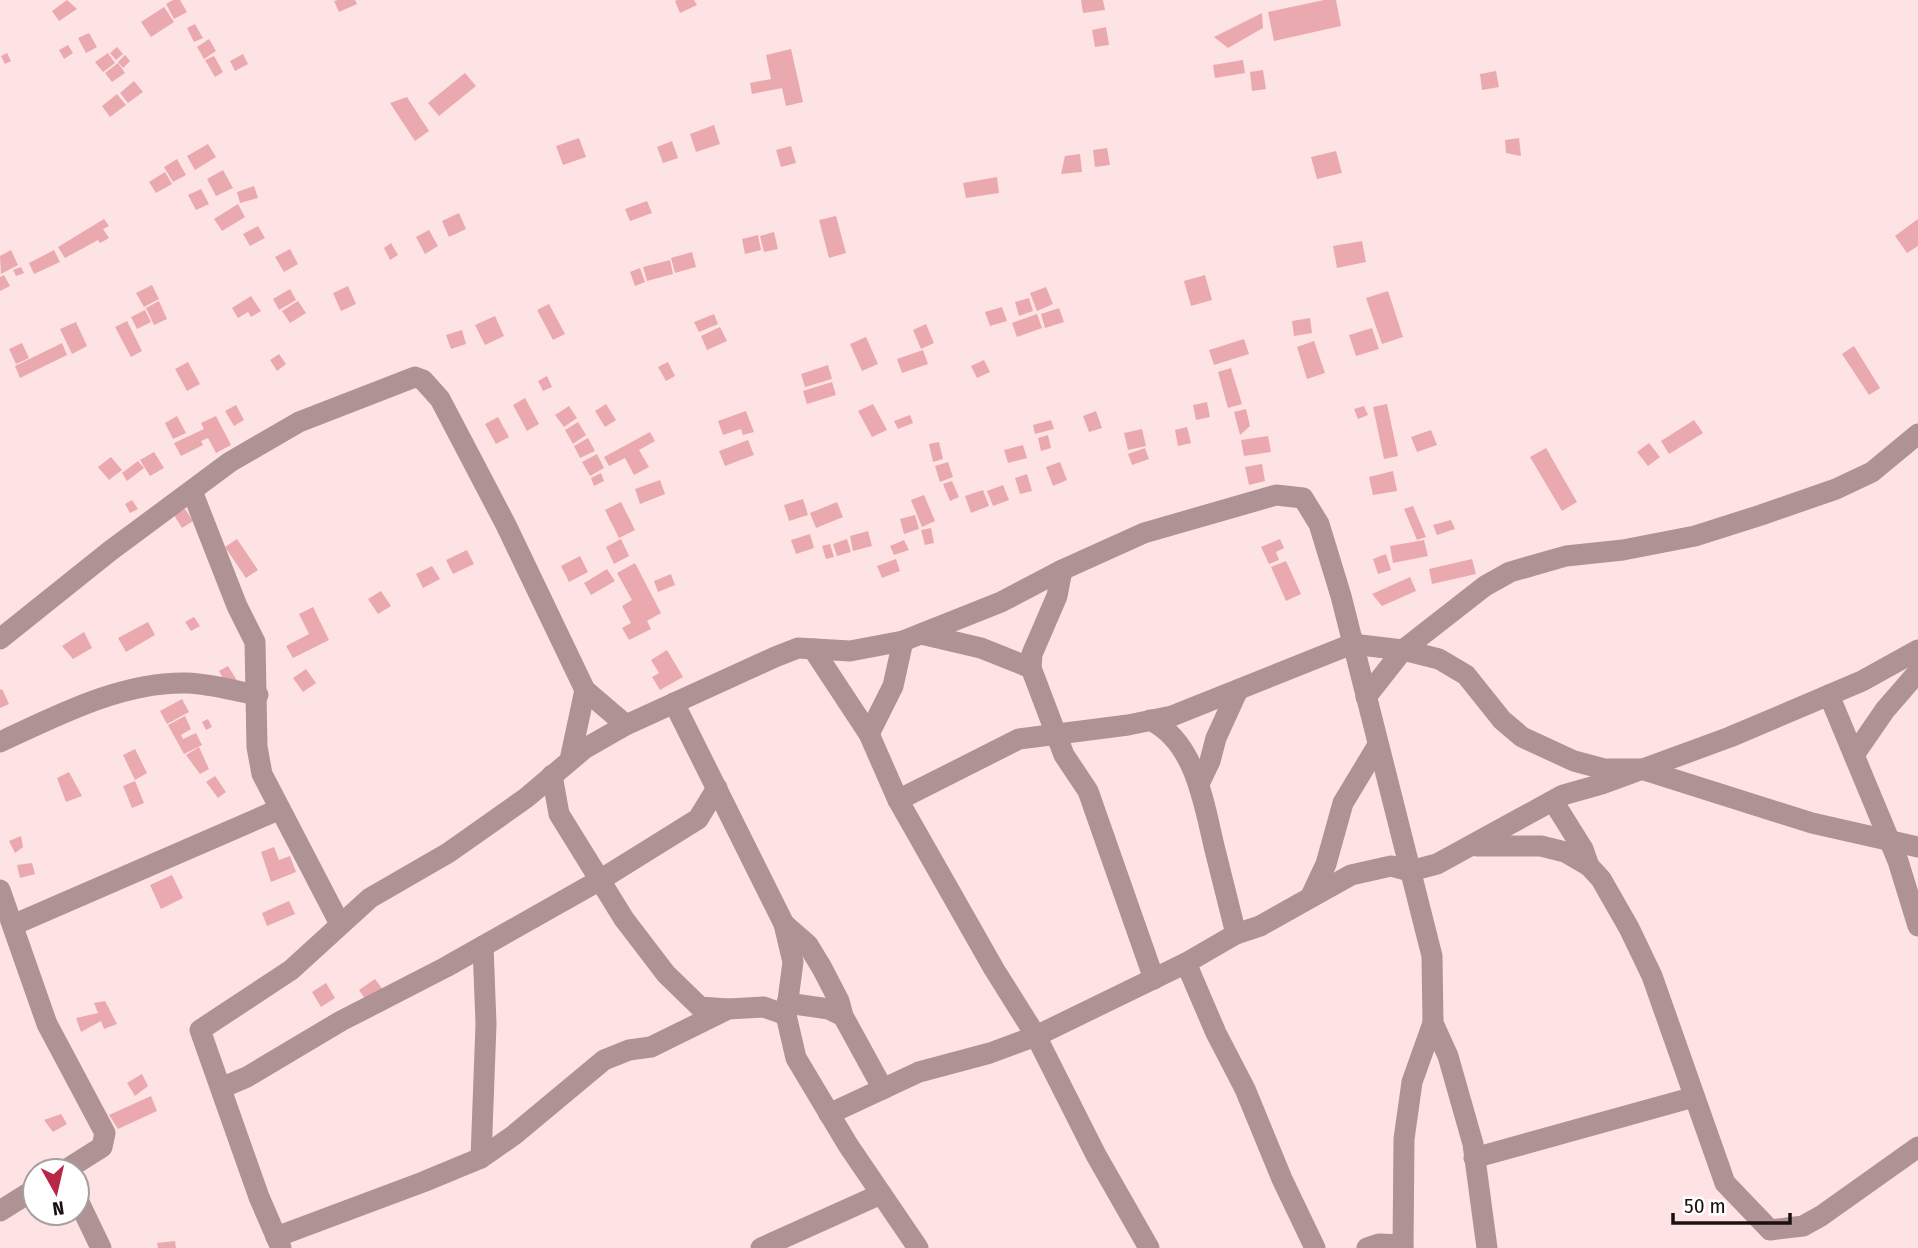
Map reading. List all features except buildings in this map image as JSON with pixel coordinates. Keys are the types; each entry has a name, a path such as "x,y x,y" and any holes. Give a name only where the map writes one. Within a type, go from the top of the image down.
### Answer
{"street":[{"path":"0,639 110,551 230,462 299,422 415,377 423,380 440,399 506,525 585,690 626,725"},
{"path":"1366,696 1403,650 1485,586 1510,572 1566,556 1623,550 1695,536 1760,515 1836,489 1872,472 1918,434"},
{"path":"192,491 232,594 255,642 257,747 262,774 340,925"},
{"path":"728,1009 651,1047 629,1050 604,1060 481,1158 278,1242 259,1197 200,1030 290,970 370,898 448,853 526,798 584,748 626,725 798,648 850,651 912,638 1001,602 1062,570 1144,533 1276,495 1303,498 1319,524 1432,956 1433,1023 1412,1082 1404,1139 1403,1247 1379,1244 1367,1248"},
{"path":"1062,570 1057,596 1032,654 1031,668 1064,755 1088,791 1154,979"},
{"path":"912,638 981,648 1031,668"},
{"path":"869,734 893,686 912,638"},
{"path":"898,800 1019,739 1172,716 1352,644 1403,650 1439,659 1466,675 1502,720 1522,737 1549,751 1604,769 1641,769 1812,823 1918,847"},
{"path":"813,649 869,734 898,800 1036,1037 1096,1155 1149,1248"},
{"path":"829,1114 919,1072 990,1053 1036,1037 1186,963 1236,934 1260,926 1351,875 1391,866 1410,871 1437,864 1563,795 1730,737 1912,661"},
{"path":"1854,755 1885,709 1912,661"},
{"path":"0,742 97,700 150,685 190,683 258,695"},
{"path":"570,760 585,690"},
{"path":"1199,784 1238,690"},
{"path":"1829,695 1890,842 1918,926"},
{"path":"674,703 784,924 793,962 786,1009 796,1058 829,1114 918,1248"},
{"path":"1150,720 1163,727 1180,746 1199,784 1236,934"},
{"path":"1311,896 1326,864 1343,803 1378,745"},
{"path":"552,775 559,814 624,919 666,974 700,1007 829,1009 843,1016"},
{"path":"698,819 717,788"},
{"path":"526,798 559,814"},
{"path":"1553,801 1583,849 1588,866"},
{"path":"13,925 280,809"},
{"path":"221,1088 247,1077 341,1021 483,946 600,880 698,819 730,816"},
{"path":"1471,846 1541,846 1565,852 1588,866 1601,879 1652,976 1725,1183 1770,1230 1803,1226 1821,1216 1918,1147"},
{"path":"0,890 47,1024 105,1133 102,1147 86,1157"},
{"path":"784,924 808,945 883,1089"},
{"path":"481,1158 486,1024 483,946"},
{"path":"1186,963 1315,1248"},
{"path":"1433,1023 1448,1056 1473,1144 1487,1248"},
{"path":"1474,1158 1694,1097"},
{"path":"761,1248 881,1194"},
{"path":"0,1211 21,1198"},
{"path":"91,1227 101,1248"}]}
